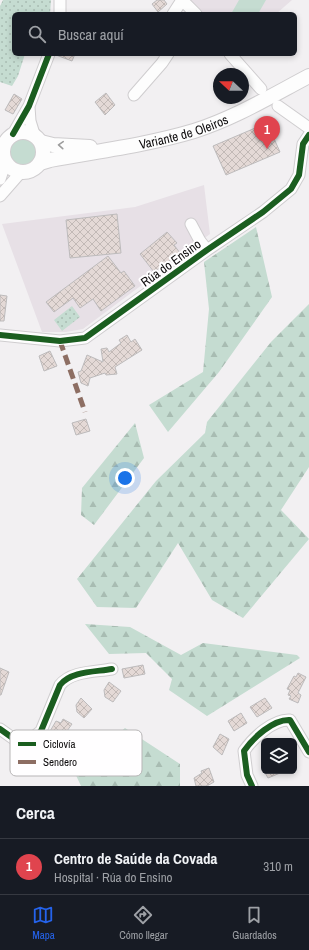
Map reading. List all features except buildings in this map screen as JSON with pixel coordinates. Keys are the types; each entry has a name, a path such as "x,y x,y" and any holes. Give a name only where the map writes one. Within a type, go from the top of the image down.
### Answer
{"main road":[{"name":"Variante de Oleiros","path":"40,163 108,149 147,143 194,131 234,116 278,94 303,79 309,73"},
{"path":"23,131 38,138 44,153 40,163 32,170 21,172 16,170 5,151 23,131"},
{"name":"Variante de Oleiros","path":"38,138 53,145 108,149"}],"street":[{"path":"60,0 60,12"},
{"path":"174,12 182,0 194,12"},
{"path":"0,179 3,170 5,151 29,106 48,56"},
{"path":"134,95 167,56"},
{"path":"232,56 261,89"},
{"path":"29,106 29,115 38,138"},
{"path":"278,106 309,128"},
{"name":"Rúa do Ensino","path":"0,335 60,341 85,338 207,250 263,212 291,189 299,175 304,144 309,136"},
{"path":"0,196 21,172"},
{"path":"191,224 200,241 207,250"},
{"path":"41,730 60,685 64,680 71,676 112,669"},
{"path":"252,786 247,775 244,751 252,739 278,722 290,720 309,752"},
{"path":"0,729 10,736"}],"shaded area":[{"path":"189,0 292,0 278,12 200,12"},
{"path":"204,185 210,234 83,329 66,332 42,332 2,224 135,207"}],"green space":[{"path":"3,0 51,0 50,12 12,12 12,56 24,56 18,76 12,86 0,82 0,6"},
{"path":"239,0 266,0 259,12 232,12"},
{"path":"24,137 34,141 38,151 34,161 24,165 14,161 10,151 14,141"},
{"path":"256,227 272,297 219,372 168,432 149,405 203,372 209,309 204,262"},
{"path":"309,304 309,467 281,510 309,539 243,618 212,600 178,543 136,608 97,607 77,579 156,481 205,433 207,422 271,342"},
{"path":"72,306 80,317 62,331 54,320"},
{"path":"135,423 144,458 94,525 81,515 82,488"},
{"path":"85,624 130,627 181,655 203,643 297,655 300,658 207,716 169,690 172,679 146,653 109,654"},
{"path":"142,739 180,764 180,786 81,786 76,776 142,776"}],"marked path":[{"path":"60,341 85,412"}],"cycle path":[{"path":"13,134 29,106 48,56"},
{"path":"0,335 60,341 85,338 207,250 263,212 291,189 299,175 303,144 309,135"},
{"path":"41,730 60,685 65,680 84,673 112,669"},
{"path":"252,786 247,775 244,751 258,735 270,726 290,720 309,752"},
{"path":"0,729 10,736"}],"place":[{"name":"Centro de Saúde da Covada","path":"267,149"}]}
